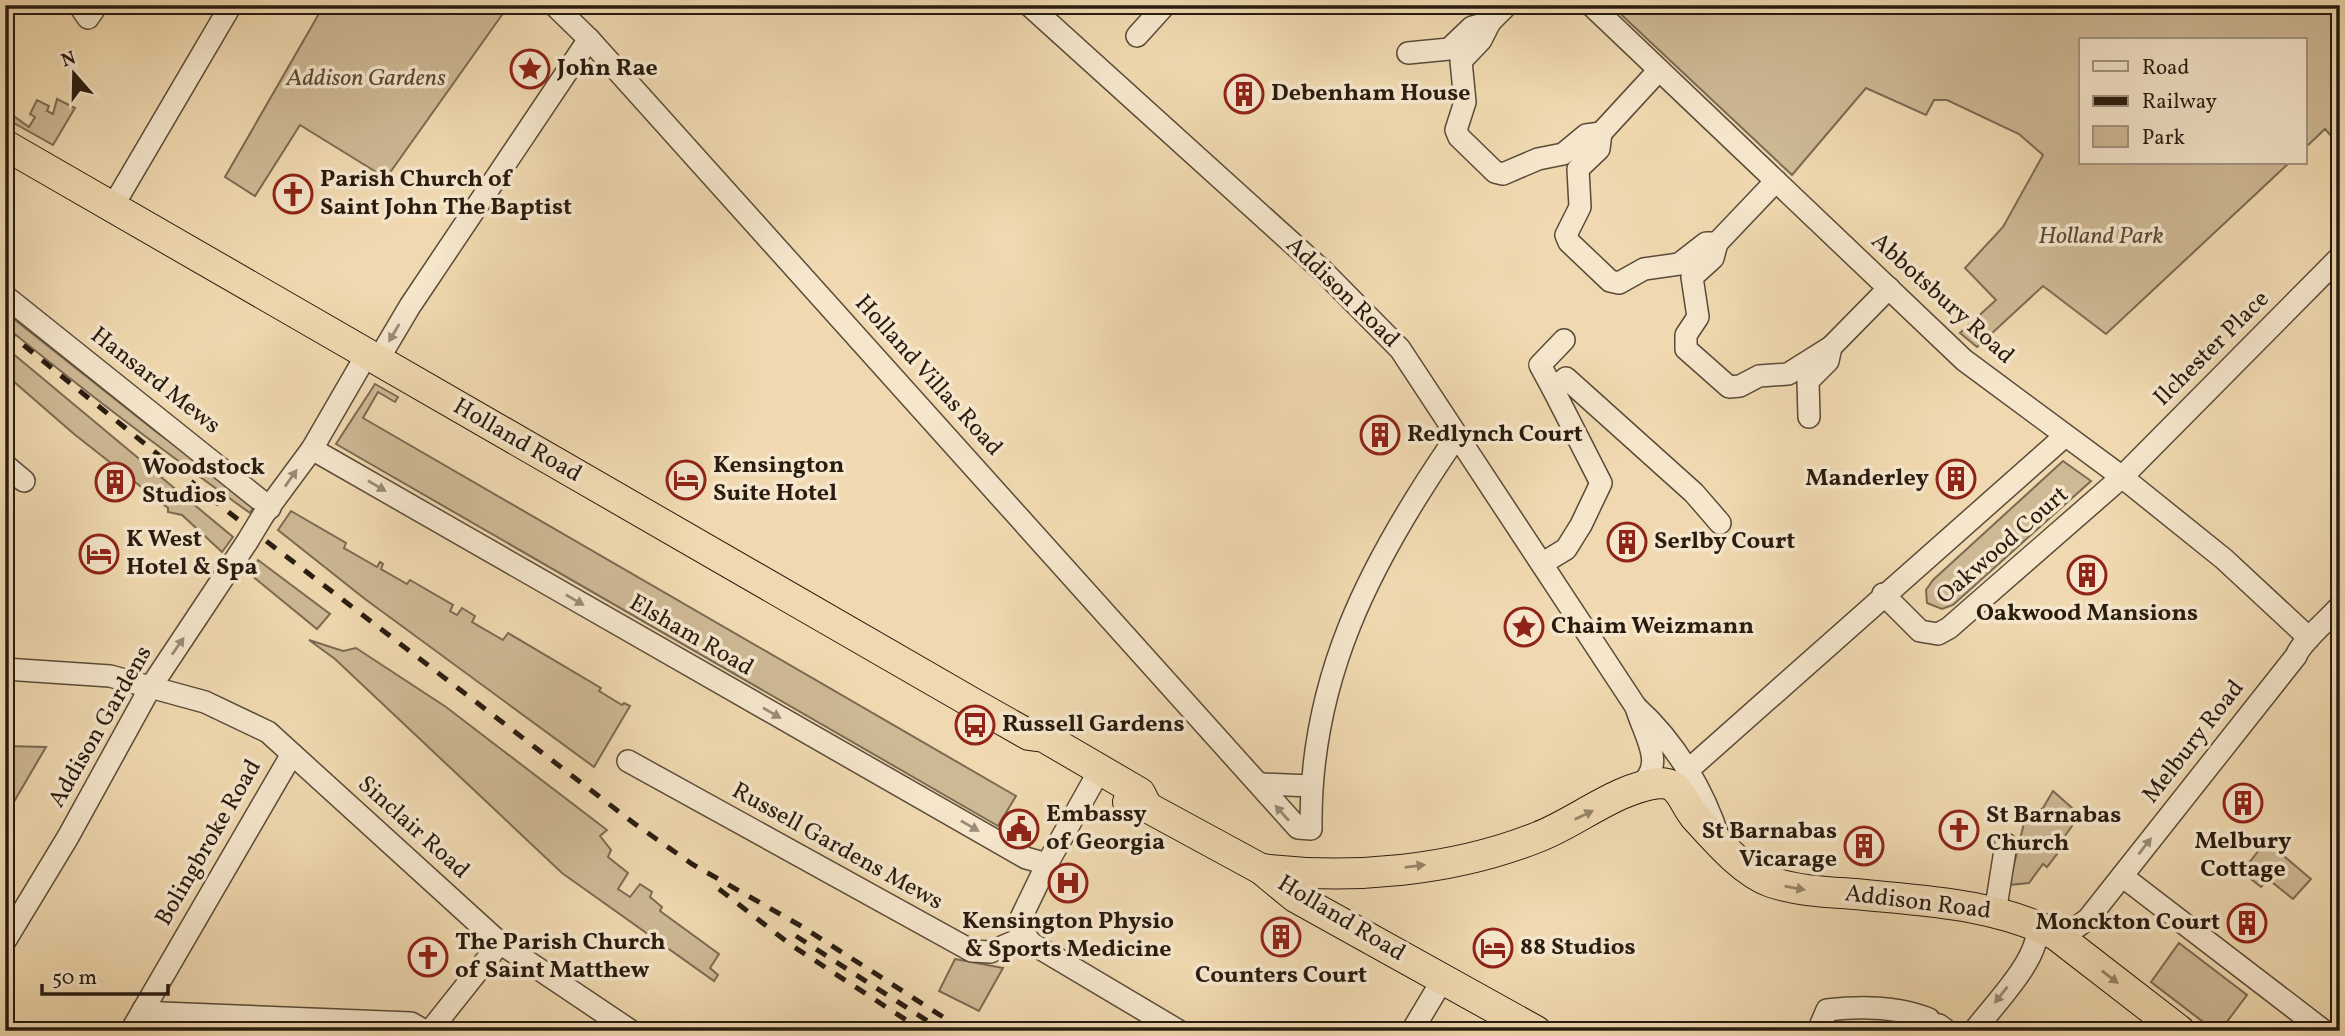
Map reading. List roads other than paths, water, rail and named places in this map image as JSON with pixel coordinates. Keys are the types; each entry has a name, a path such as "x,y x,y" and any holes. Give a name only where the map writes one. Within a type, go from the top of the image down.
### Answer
{"highway":[{"name":"Holland Road","path":"5,145 1029,735 1044,737 1140,793 1147,807"},
{"name":"Holland Road","path":"1029,735 1038,752 1137,807 1147,807 1261,869 1295,897 1536,1031"},
{"name":"Addison Road","path":"1628,793 1658,783 1673,786 1695,817 1752,872 1786,887 1958,904 2047,930 2180,1031"},
{"path":"1261,869 1297,873 1347,872 1474,859 1539,836 1628,793"},
{"path":"1347,872 1335,883 1334,901 1348,926"}],"street":[{"path":"113,206 231,5"},
{"name":"Holland Villas Road","path":"554,5 589,39 1261,784 1289,822 1298,828 1311,828 1311,786"},
{"name":"Addison Road","path":"1029,5 1375,320 1401,349 1636,707 1644,733 1654,752 1655,762 1651,774 1628,793"},
{"path":"1137,36 1165,5"},
{"path":"1408,53 1455,55 1481,40 1490,22 1507,5"},
{"name":"Abbotsbury Road","path":"1591,5 1964,360 2122,477 2224,559 2309,638"},
{"name":"Addison Gardens","path":"5,942 68,837 150,688 267,511 410,306 589,39"},
{"path":"1455,55 1465,102 1456,130 1459,137 1495,172 1503,174 1538,159 1570,162 1599,149 1601,132 1659,70"},
{"path":"1570,162 1580,207 1566,235 1569,242 1610,281 1619,283 1644,269 1686,271 1713,258 1717,243 1776,181"},
{"name":"Ilchester Place","path":"2122,477 2340,257"},
{"path":"1686,271 1698,317 1686,335 1686,349 1730,387 1740,386 1759,376 1802,376 1828,361 1831,347 1888,288"},
{"name":"Hansard Mews","path":"5,296 197,447 267,511"},
{"path":"1543,564 1566,549 1581,525 1601,482 1540,365 1564,340"},
{"path":"1802,376 1809,417"},
{"path":"1553,389 1566,378 1694,493 1720,523"},
{"name":"Oakwood Court","path":"1687,771 2065,436"},
{"path":"1261,784 1311,786 1325,703 1360,597 1391,536 1450,446 1460,439"},
{"name":"Elsham Road","path":"312,449 1018,853 1046,864"},
{"path":"5,465 24,481"},
{"name":"Oakwood Court","path":"1884,594 1920,631 1938,634 2122,477"},
{"name":"Melbury Road","path":"2047,930 2071,931 2088,919 2309,638 2315,635 2340,606"},
{"name":"Sinclair Road","path":"5,669 110,676 205,702 237,714 268,732 500,943 631,1031"},
{"name":"Addison Road","path":"1636,707 1658,726 1687,771 1709,807 1719,840"},
{"name":"Bolingbroke Road","path":"131,1031 292,754"},
{"name":"Russell Gardens Mews","path":"628,761 972,951 990,952 1024,937"},
{"path":"1093,782 1046,864 1020,920 1024,937 1179,1031"},
{"path":"1995,913 2006,844"},
{"path":"2122,876 2324,1031"},
{"path":"1974,1031 2029,959 2047,930"},
{"path":"430,1031 500,943"},
{"path":"1412,1031 1443,979"},
{"path":"1818,1031 1827,1010 1856,1007 1913,1012 1938,1025"},
{"path":"143,1010 411,1023 425,1031"}],"railway":[{"path":"5,330 231,514 635,824 692,864 801,926 965,1031"},
{"path":"719,889 791,945 923,1031"},
{"path":"796,936 943,1031"}],"place":[{"name":"John Rae","path":"530,69"},
{"name":"Debenham House","path":"1244,94"},
{"name":"Parish Church of Saint John The Baptist","path":"293,194"},
{"name":"Redlynch Court","path":"1380,435"},
{"name":"Manderley","path":"1956,479"},
{"name":"Kensington Suite Hotel","path":"686,480"},
{"name":"Woodstock Studios","path":"115,482"},
{"name":"Serlby Court","path":"1627,542"},
{"name":"K West Hotel & Spa","path":"99,554"},
{"name":"Oakwood Mansions","path":"2087,575"},
{"name":"Chaim Weizmann","path":"1524,627"},
{"name":"Russell Gardens","path":"975,725"},
{"name":"Melbury Cottage","path":"2243,803"},
{"name":"Embassy of Georgia","path":"1019,829"},
{"name":"St Barnabas Church","path":"1959,830"},
{"name":"St Barnabas Vicarage","path":"1864,846"},
{"name":"Kensington Physio & Sports Medicine","path":"1068,883"},
{"name":"Monckton Court","path":"2247,923"},
{"name":"Counters Court","path":"1281,937"},
{"name":"88 Studios","path":"1493,948"},
{"name":"The Parish Church of Saint Matthew","path":"428,957"}],"park label":[{"name":"Holland Park","path":"2101,237"}]}
